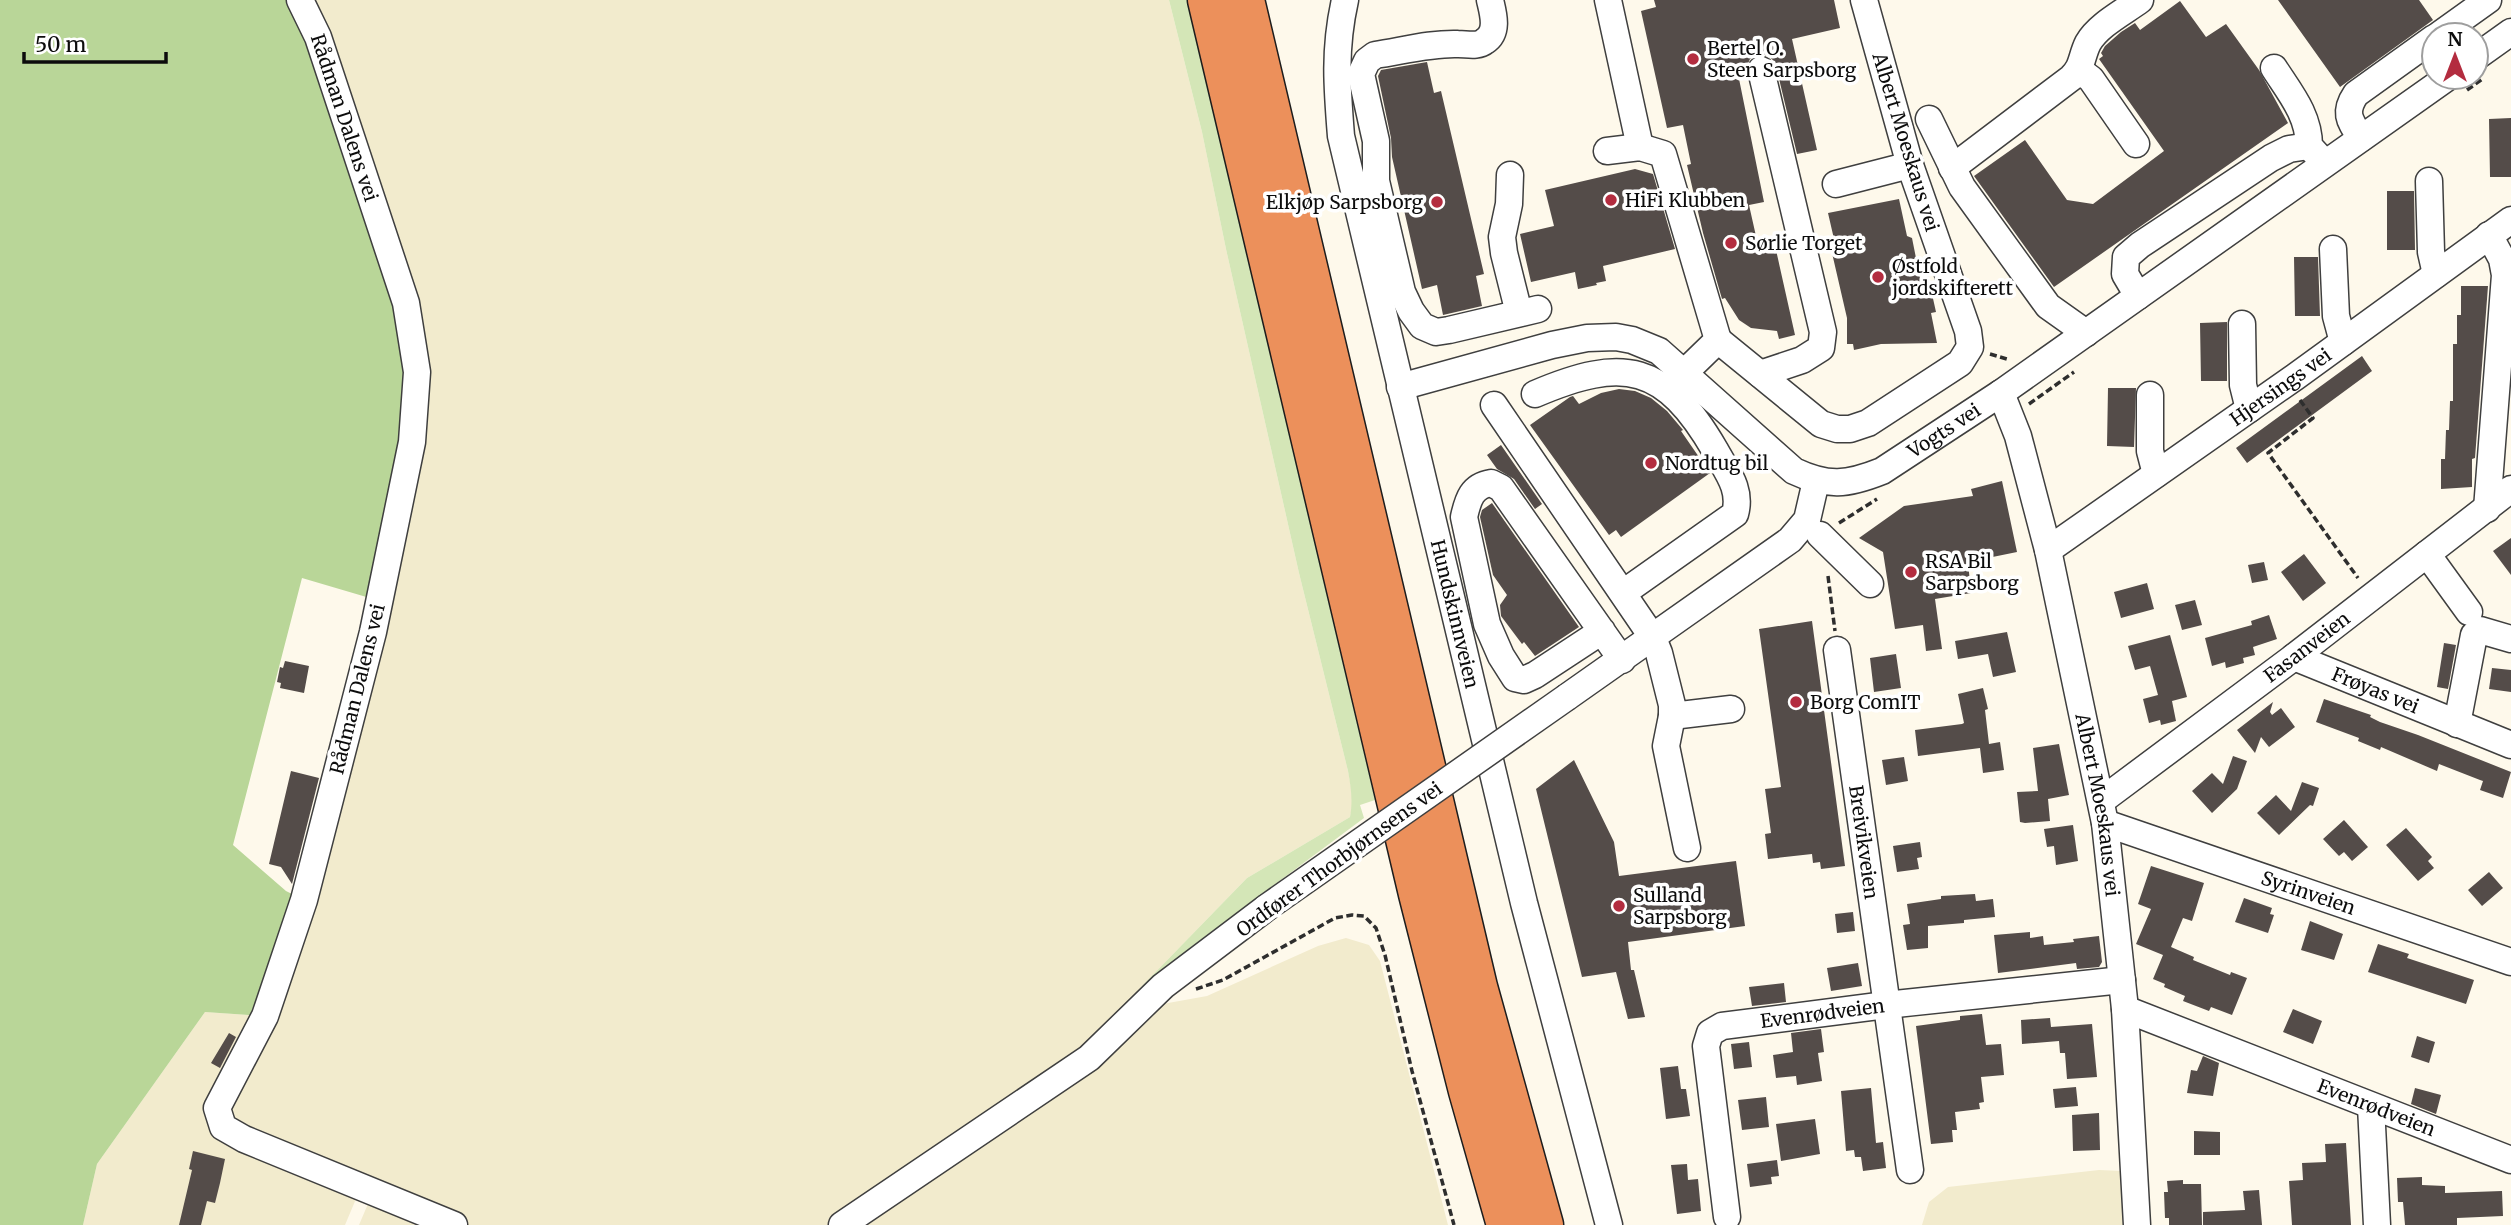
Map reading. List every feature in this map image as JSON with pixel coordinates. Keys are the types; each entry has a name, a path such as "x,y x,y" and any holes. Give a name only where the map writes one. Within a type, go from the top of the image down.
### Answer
{"highway":[{"path":"1207,0 1421,907 1468,1091 1506,1225"},
{"path":"1245,0 1478,987 1544,1225"}],"street":[{"name":"Rådman Dalens vei","path":"300,0 318,37 406,303 417,372 412,442 373,632 303,900 265,1016 217,1108 223,1127 244,1139 454,1225"},
{"name":"Hundskinnveien","path":"1345,0 1339,26 1336,75 1341,136 1524,903 1609,1225"},
{"path":"1490,0 1494,29 1488,41 1478,45 1438,45 1375,55 1367,61 1361,74 1376,141 1376,181 1402,292 1422,326 1436,332 1529,311 1504,253 1502,237 1509,204 1510,174"},
{"path":"1608,0 1640,147"},
{"name":"Albert Moeskaus vei","path":"1864,0 1910,165 1968,331 1970,347"},
{"path":"1952,168 2079,70 2095,33 2140,0"},
{"path":"2460,8 2488,0"},
{"path":"2490,47 2511,32"},
{"path":"2361,138 2350,121 2349,104 2356,94 2420,48"},
{"path":"2274,68 2303,114 2317,155"},
{"path":"1760,374 1802,360 1821,348 1823,332 1761,70"},
{"path":"2079,70 2091,79 2136,144"},
{"name":"Vogts vei","path":"1816,481 1842,482 1862,479 1882,471 2001,393 2138,296 2317,155 2361,138 2428,91"},
{"path":"1929,119 1962,187 2048,306 2086,333"},
{"path":"1607,151 1640,147 1662,154 1718,340 1821,424 1837,429 1850,429 1886,413 1960,363 1970,347"},
{"path":"2138,296 2124,274 2124,265 2126,257 2140,245 2289,149 2317,155"},
{"path":"1836,184 1910,165"},
{"path":"2429,181 2431,252 2436,274"},
{"name":"Hjersings vei","path":"2048,550 2287,383 2511,220"},
{"path":"2487,509 2505,275 2502,259 2489,235"},
{"path":"2333,248 2336,316 2343,342"},
{"path":"2242,324 2243,385 2249,409"},
{"path":"1400,387 1552,345 1587,338 1616,337 1632,340 1659,351 1736,487 1738,501 1735,514 1623,593"},
{"path":"1678,382 1718,340"},
{"path":"1535,394 1567,380 1611,372 1636,373 1678,382 1794,471 1816,481"},
{"name":"Albert Moeskaus vei","path":"2001,393 2018,436 2048,550 2103,812 2125,1009 2137,1225"},
{"path":"2150,395 2150,450 2156,474"},
{"path":"1494,405 1653,638 1659,653 1672,716 1667,746 1687,848"},
{"name":"Ordfører Thorbjørnsens vei","path":"842,1225 1089,1058 1163,986 1266,908 1790,540 1807,520 1816,481"},
{"path":"1602,631 1535,675 1524,680 1515,678 1501,656 1487,624 1464,517 1468,499 1474,490 1491,483 1501,488 1602,631 1622,660"},
{"name":"Fasanveien","path":"2103,812 2294,657 2511,489"},
{"path":"1820,535 1870,584"},
{"path":"2427,554 2469,612"},
{"path":"2457,724 2474,635 2480,630 2511,639"},
{"name":"Breivikveien","path":"1837,650 1910,1170"},
{"name":"Frøyas vei","path":"2294,657 2511,745"},
{"path":"1672,716 1731,709"},
{"name":"Syrinveien","path":"2103,812 2511,962"},
{"name":"Evenrødveien","path":"1727,1217 1706,1046 1710,1033 1722,1026 1886,1005 2122,980"},
{"name":"Evenrødveien","path":"2125,1009 2511,1160"},
{"path":"2371,1106 2377,1225"}],"path":[{"path":"1970,347 2035,369"},
{"path":"2287,383 2313,418 2267,453 2372,597"},
{"path":"1820,535 1828,570 1837,650"},
{"path":"1192,990 1223,980 1335,918 1364,916 1373,922 1385,955 1412,1071 1454,1225"}],"shaded area":[{"path":"300,0 1169,0 1202,132 1299,573 1348,771 1352,808 1350,817 1247,878 1143,985 1091,1055 1157,1005 1207,996 1318,946 1346,938 1369,945 1380,961 1448,1225 359,1225 373,1192 361,1187 345,1225 83,1225 97,1164 205,1012 265,1016 373,632"},
{"path":"2099,1170 2122,1171 2123,1225 1922,1225 1929,1202 1948,1187"}],"green space":[{"path":"0,0 300,0 417,372 380,601 302,578 233,845 286,891 304,900 265,1016 205,1012 97,1164 83,1225 0,1225"},
{"path":"1169,0 1187,0 1375,800 1360,805 1364,818 1191,947 1129,1004 1143,985 1247,878 1350,817 1351,805 1348,771 1299,573 1202,132"}],"building":[{"path":"1654,0 1834,0 1840,28 1792,39 1817,150 1797,154 1772,59 1757,55 1750,59 1746,68 1737,69 1764,202 1749,205 1758,245 1774,241 1795,335 1779,339 1777,331 1751,328 1739,320 1725,298 1722,299 1687,165 1691,164 1683,125 1667,128 1641,11 1656,7"},
{"path":"2278,0 2419,0 2433,20 2420,21 2420,29 2340,87"},
{"path":"2180,1 2206,37 2226,24 2259,70 2288,123 2054,287 1974,176 2025,140 2067,200 2093,204 2164,151 2099,59 2103,56 2101,53 2105,46 2121,32 2135,23 2140,30"},
{"path":"1427,62 1434,93 1441,91 1484,274 1476,276 1482,306 1443,315 1437,285 1422,289 1392,157 1391,138 1378,76 1381,70"},
{"path":"2511,118 2511,177 2490,177 2489,119"},
{"path":"1635,169 1653,174 1675,249 1603,266 1606,281 1596,283 1597,285 1578,289 1575,272 1531,282 1520,234 1554,226 1545,190"},
{"path":"2387,191 2414,191 2415,250 2387,250"},
{"path":"1899,199 1907,236 1912,238 1920,278 1928,276 1936,312 1931,313 1937,343 1881,344 1854,350 1853,344 1847,344 1847,318 1832,253 1837,252 1828,213"},
{"path":"2294,257 2318,257 2320,316 2295,316"},
{"path":"2461,286 2488,286 2475,458 2472,459 2472,487 2441,489 2441,459 2445,459 2450,401 2453,401 2453,344 2457,344 2457,315 2461,315"},
{"path":"2227,322 2227,381 2201,381 2200,323"},
{"path":"2362,356 2372,371 2247,463 2236,448"},
{"path":"2108,388 2136,388 2134,447 2107,446"},
{"path":"1619,389 1635,391 1651,398 1667,411 1683,430 1681,431 1710,473 1621,537 1616,530 1609,535 1530,425 1570,397 1573,396 1579,404 1601,393"},
{"path":"1501,445 1542,504 1535,509 1514,479 1497,469 1487,455"},
{"path":"2002,481 2017,552 1968,562 1971,593 1935,599 1942,649 1926,651 1923,625 1895,629 1883,552 1859,538 1904,506 1973,496 1971,489"},
{"path":"1492,503 1579,627 1535,656 1524,642 1522,644 1501,616 1500,605 1507,595 1493,575 1480,517 1482,510"},
{"path":"2511,538 2511,575 2493,551"},
{"path":"2304,554 2326,583 2303,601 2281,572"},
{"path":"2264,562 2268,580 2252,583 2248,565"},
{"path":"2147,583 2154,609 2121,618 2114,592"},
{"path":"2195,600 2202,625 2182,630 2175,605"},
{"path":"2269,615 2277,639 2253,647 2255,655 2243,658 2244,663 2226,668 2225,662 2212,666 2205,638 2252,625 2251,621"},
{"path":"1812,621 1845,866 1821,869 1820,862 1813,863 1812,854 1768,859 1765,834 1771,833 1765,789 1781,787 1759,629"},
{"path":"2007,632 2016,672 1993,677 1988,654 1958,659 1955,641"},
{"path":"2170,635 2187,697 2172,701 2176,721 2161,725 2160,720 2149,723 2143,699 2158,695 2150,666 2135,670 2128,646"},
{"path":"2444,643 2456,645 2448,689 2437,687"},
{"path":"1896,654 1901,688 1874,692 1870,658"},
{"path":"285,661 309,666 304,693 280,688 281,683 277,682 280,667 283,668"},
{"path":"2492,668 2511,670 2511,692 2489,689"},
{"path":"1983,688 1988,709 1985,710 1989,744 2000,742 2004,770 1983,773 1980,748 1918,756 1915,730 1964,723 1958,694"},
{"path":"2324,699 2371,715 2370,717 2380,722 2511,772 2503,798 2480,790 2483,781 2439,764 2437,771 2316,722"},
{"path":"2273,702 2270,712 2272,715 2281,708 2295,727 2269,747 2261,737 2255,753 2237,730"},
{"path":"2059,744 2069,795 2048,799 2050,821 2020,822 2017,792 2038,791 2033,748"},
{"path":"2233,756 2247,761 2237,789 2212,813 2192,791 2212,773 2223,784"},
{"path":"1904,757 1908,781 1886,785 1882,760"},
{"path":"1574,760 1614,842 1619,876 1736,861 1745,926 1628,942 1631,970 1634,970 1645,1017 1628,1019 1616,972 1582,977 1536,789"},
{"path":"291,771 319,778 292,884 281,867 269,864"},
{"path":"2302,782 2319,788 2313,806 2310,805 2279,835 2257,813 2276,795 2291,811"},
{"path":"2344,820 2368,847 2352,861 2344,852 2339,856 2323,839"},
{"path":"2073,825 2078,861 2056,865 2054,846 2047,847 2044,829"},
{"path":"2406,828 2432,857 2428,861 2434,868 2418,881 2386,845"},
{"path":"1920,842 1922,857 1917,858 1919,869 1897,872 1893,846"},
{"path":"2151,866 2204,883 2192,921 2183,918 2171,947 2194,957 2193,960 2230,975 2231,972 2247,978 2232,1015 2211,1007 2209,1011 2183,1001 2185,996 2153,979 2163,955 2136,944 2151,909 2138,904"},
{"path":"2489,872 2503,888 2482,906 2468,890"},
{"path":"1975,894 1976,901 1993,899 1995,917 1928,926 1928,948 1907,950 1903,925 1910,924 1907,904 1941,899 1941,896"},
{"path":"2244,898 2272,908 2270,914 2274,915 2268,933 2235,922"},
{"path":"1853,912 1855,931 1837,933 1835,914"},
{"path":"2310,921 2343,934 2334,960 2301,950"},
{"path":"2030,932 2030,938 2043,936 2044,945 2099,936 2102,962 2099,967 2077,969 2076,963 1998,973 1994,935"},
{"path":"2378,944 2409,954 2407,958 2474,980 2466,1004 2368,972"},
{"path":"1858,963 1862,986 1831,991 1827,968"},
{"path":"1784,983 1786,1002 1752,1006 1749,987"},
{"path":"2293,1009 2322,1021 2313,1044 2283,1032"},
{"path":"1982,1014 1986,1045 2001,1044 2004,1075 1981,1077 1984,1102 1979,1103 1980,1109 1955,1112 1957,1130 1952,1130 1953,1142 1931,1144 1916,1026"},
{"path":"2050,1018 2051,1027 2092,1024 2097,1077 2067,1079 2065,1053 2060,1053 2059,1041 2022,1044 2021,1020"},
{"path":"1821,1029 1824,1052 1818,1053 1822,1081 1797,1085 1796,1076 1776,1078 1773,1055 1793,1052 1791,1033"},
{"path":"229,1033 236,1037 220,1068 211,1063"},
{"path":"2417,1036 2435,1042 2429,1063 2411,1057"},
{"path":"1749,1042 1752,1067 1734,1069 1731,1044"},
{"path":"2203,1056 2219,1063 2213,1096 2187,1093 2191,1070 2197,1071"},
{"path":"1678,1066 1681,1089 1686,1089 1690,1116 1666,1119 1660,1068"},
{"path":"2076,1087 2078,1106 2055,1108 2053,1089"},
{"path":"1871,1088 1876,1143 1883,1142 1886,1168 1863,1171 1861,1157 1855,1157 1854,1150 1846,1151 1841,1091"},
{"path":"2415,1088 2441,1095 2436,1114 2411,1104"},
{"path":"1766,1097 1769,1127 1742,1130 1738,1100"},
{"path":"2099,1113 2100,1150 2073,1151 2072,1115"},
{"path":"1815,1119 1820,1154 1781,1161 1776,1124"},
{"path":"2194,1131 2220,1132 2220,1155 2194,1155"},
{"path":"2346,1143 2351,1225 2292,1225 2289,1181 2303,1180 2302,1163 2326,1162 2325,1144"},
{"path":"193,1151 225,1159 215,1203 207,1201 201,1225 179,1225 192,1170 189,1169"},
{"path":"1777,1160 1779,1176 1771,1177 1772,1184 1750,1187 1747,1164"},
{"path":"1687,1164 1688,1180 1698,1179 1701,1211 1677,1214 1671,1165"},
{"path":"2422,1177 2422,1185 2445,1186 2445,1193 2502,1191 2503,1216 2457,1218 2457,1225 2405,1225 2403,1202 2398,1202 2397,1178"},
{"path":"2183,1180 2183,1184 2201,1184 2202,1225 2169,1225 2169,1218 2165,1218 2164,1192 2168,1192 2167,1181"},
{"path":"2259,1190 2262,1225 2203,1225 2203,1212 2245,1210 2243,1191"}],"place":[{"name":"Bertel O. Steen Sarpsborg","path":"1693,59"},
{"name":"HiFi Klubben","path":"1611,200"},
{"name":"Elkjøp Sarpsborg","path":"1437,202"},
{"name":"Sørlie Torget","path":"1731,243"},
{"name":"Østfold jordskifterett","path":"1878,277"},
{"name":"Nordtug bil","path":"1651,463"},
{"name":"RSA Bil Sarpsborg","path":"1911,572"},
{"name":"Borg ComIT","path":"1796,702"},
{"name":"Sulland Sarpsborg","path":"1619,906"}]}
